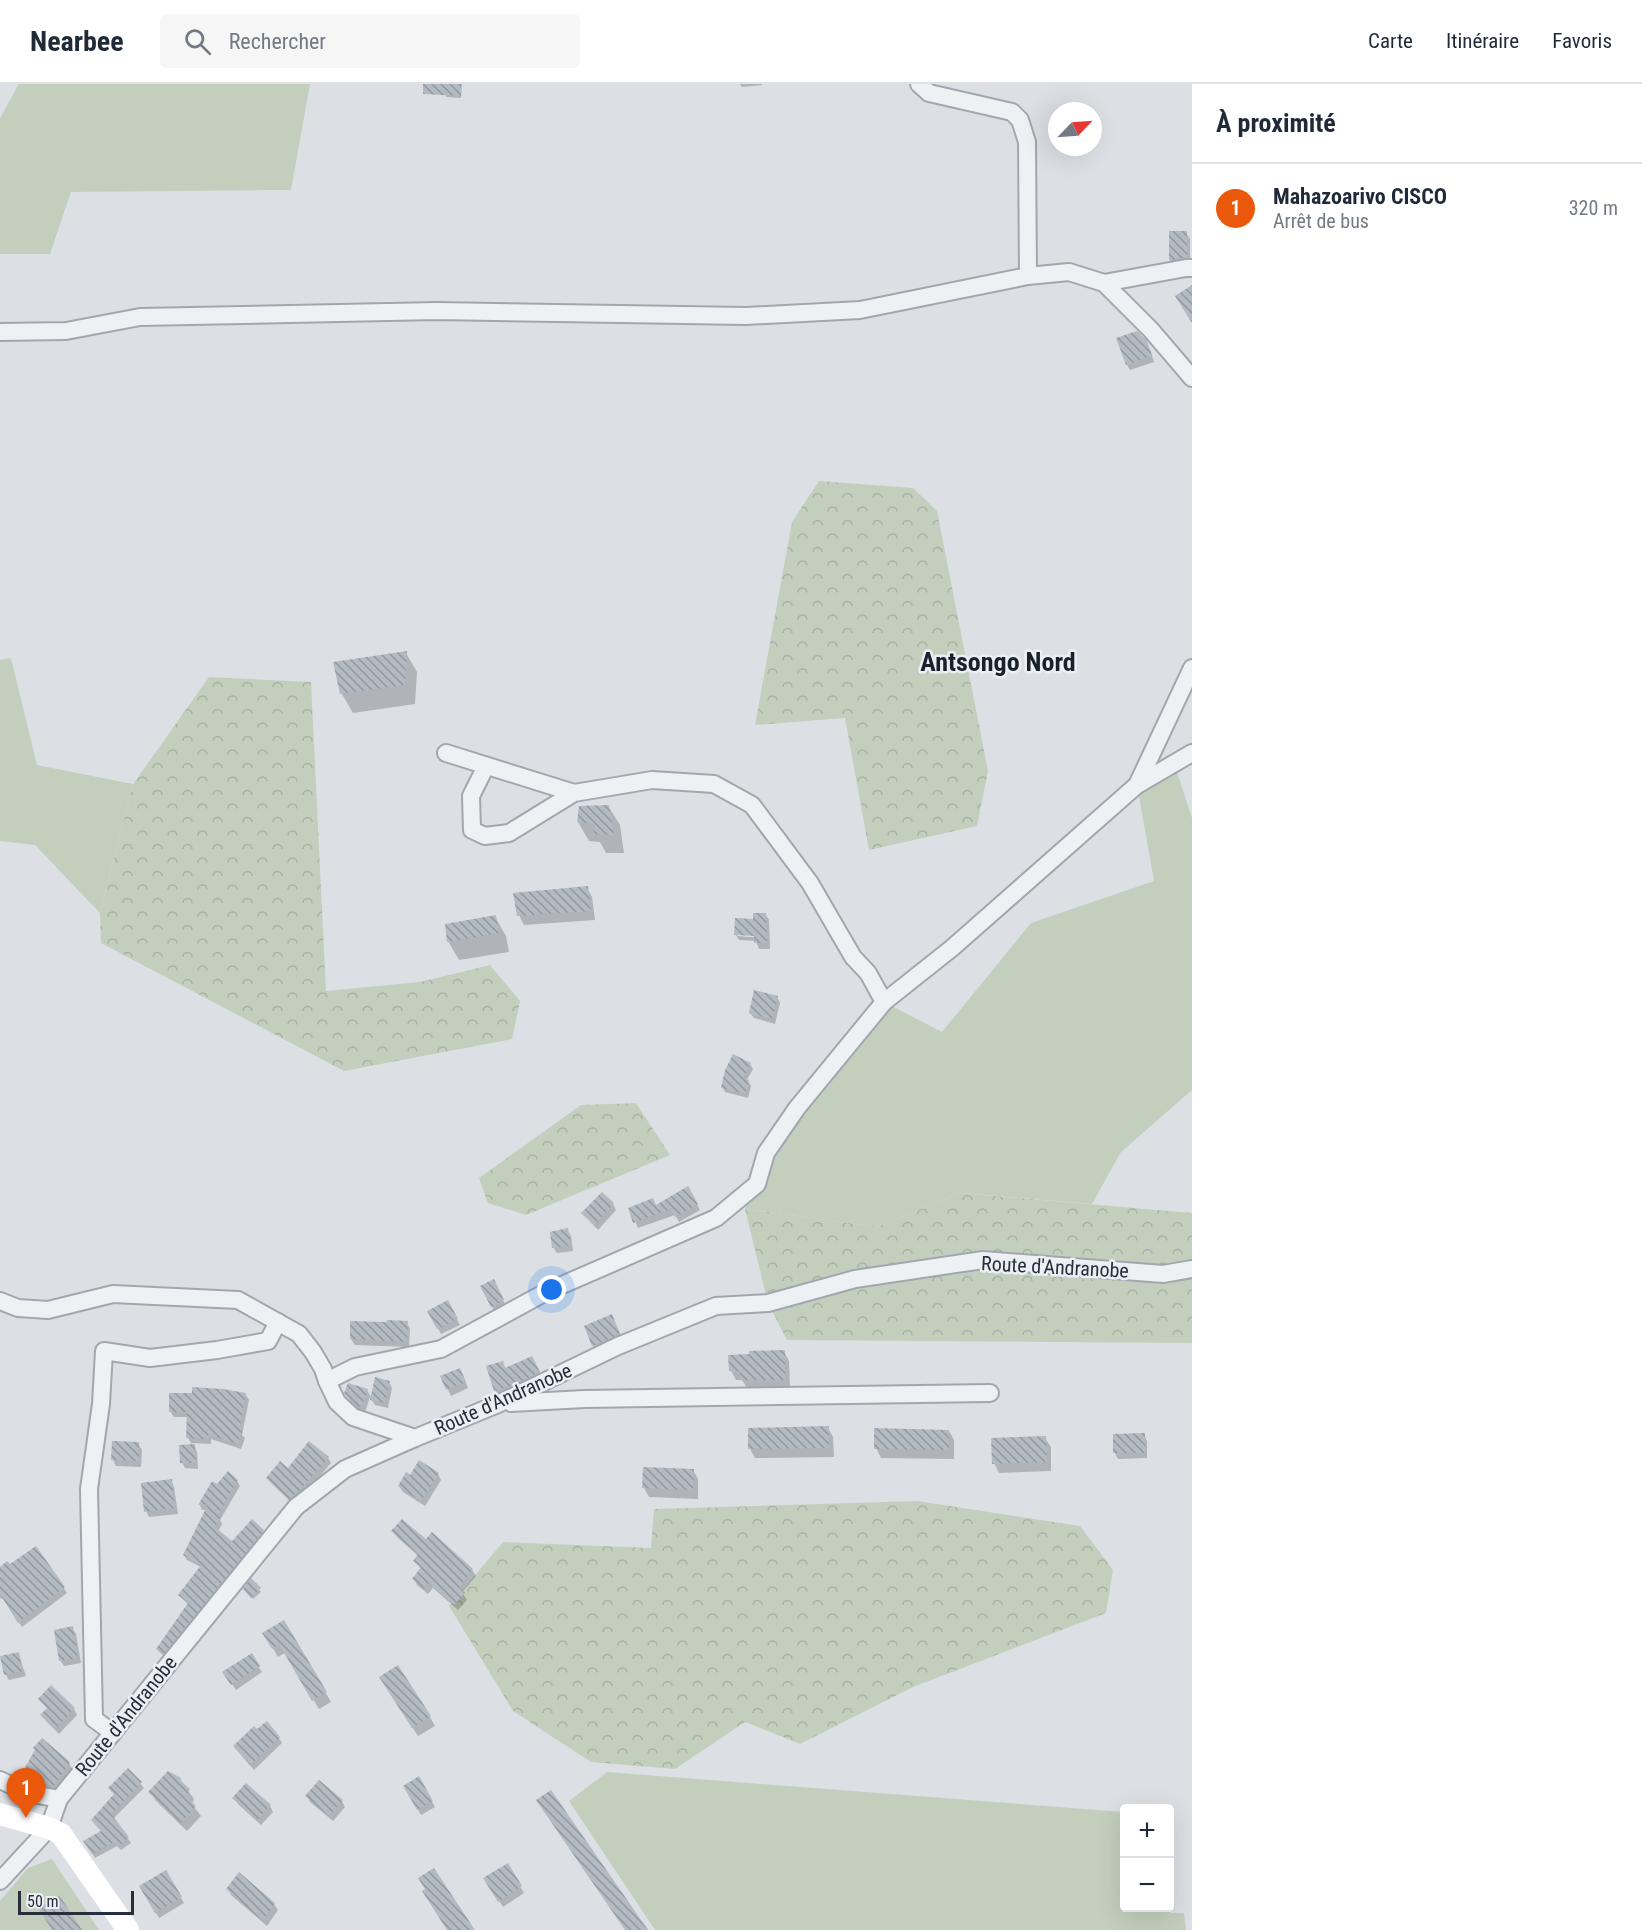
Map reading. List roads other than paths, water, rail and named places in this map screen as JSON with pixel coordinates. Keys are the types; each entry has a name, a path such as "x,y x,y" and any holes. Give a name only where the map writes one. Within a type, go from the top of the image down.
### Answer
{"main road":[{"path":"0,1814 49,1828 61,1834 128,1930"}],"street":[{"path":"919,84 928,93 1012,112 1020,120 1027,142 1028,276"},
{"path":"1104,284 1192,268"},
{"path":"0,332 66,331 140,316 437,311 746,316 850,311 1028,276 1069,272 1104,284 1151,330 1192,378"},
{"path":"1137,785 1192,668"},
{"path":"447,753 574,793"},
{"path":"327,1380 355,1367 441,1349 546,1292 716,1218 757,1184 766,1153 797,1108 884,1002 952,948 1137,785 1192,753"},
{"path":"486,766 471,796 472,830 485,836 509,833 574,793 652,780 714,784 752,805 810,883 853,957 868,974 884,1002"},
{"name":"Route d'Andranobe","path":"0,1881 49,1828 59,1799 296,1507 345,1469 498,1404 618,1346 716,1306 768,1303 855,1279 983,1260 1163,1274 1192,1269"},
{"path":"0,1301 18,1308 48,1310 113,1294 238,1300 299,1335 323,1369 337,1402 353,1417 415,1438"},
{"path":"113,1733 94,1719 89,1549 89,1489 101,1404 104,1351 150,1358 217,1350 268,1341 278,1322"},
{"path":"498,1404 584,1399 990,1393"},
{"path":"0,1780 28,1793 59,1799"}],"place":[{"name":"Mahazoarivo CISCO","path":"26,1818"}],"district":[{"name":"Antsongo Nord","path":"998,662"}]}
